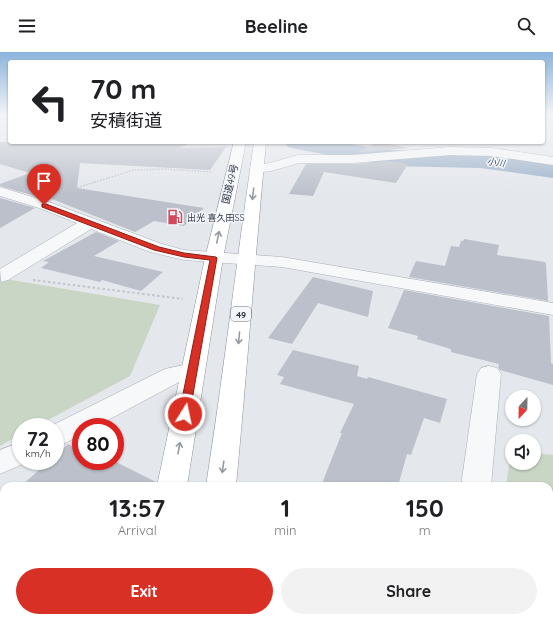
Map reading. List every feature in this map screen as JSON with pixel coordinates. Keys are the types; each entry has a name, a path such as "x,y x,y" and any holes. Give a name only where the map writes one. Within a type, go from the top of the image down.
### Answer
{"highway":[{"name":"国道49号","path":"173,482 214,258 240,144"},
{"name":"49","path":"222,482 236,367 246,258 260,144"}],"street":[{"path":"256,169 271,167 298,159 375,157 461,146 553,161"},
{"path":"0,190 156,248 184,255 214,258 246,258 282,262 553,309"},
{"path":"1,276 89,222"},
{"path":"64,431 174,375 193,371"},
{"path":"476,482 489,374"},
{"path":"0,463 12,457"}],"path":[{"path":"34,202 134,170 162,169 233,173"},
{"path":"1,276 206,302"}],"green space":[{"path":"0,278 160,305 130,376 52,418 12,418 12,439 0,446"},
{"path":"541,454 553,455 553,482 507,482 508,470 541,470"}],"building":[{"path":"0,142 8,142 8,144 188,144 179,148 226,147 210,170 80,163 77,188 204,208 184,226 154,221 135,232 52,199 49,200 0,186 0,184 30,173 0,164"},
{"path":"374,144 389,144 410,148 356,153"},
{"path":"390,161 408,164 396,183 324,172 313,196 289,194 306,164 352,164"},
{"path":"0,198 35,208 0,228"},
{"path":"96,232 119,241 94,256 163,272 141,291 102,280 100,282 41,268 49,262 43,261"},
{"path":"464,239 499,245 497,255 545,262 548,301 409,277 416,261 445,266 451,246 459,247 461,241"},
{"path":"313,277 373,291 368,317 318,303 292,344 268,338"},
{"path":"404,290 549,316 551,363 553,364 553,385 500,370 498,367 499,364 451,352 451,349 417,339 418,336 388,328"},
{"path":"293,350 359,366 357,376 367,379 368,377 447,399 440,423 424,418 411,455 407,454 399,482 323,482 342,433 340,433 354,404 280,384 284,377 277,375"},
{"path":"68,444 72,446 72,470 124,470 124,466 156,482 25,482 39,470 64,470 64,448"}],"waterway":[{"name":"小川","path":"308,144 389,158 480,160 553,170"}],"place":[{"name":"出光 喜久田SS","path":"175,217"}],"route":[{"path":"44,205 156,248 184,255 214,258 185,414"}]}
